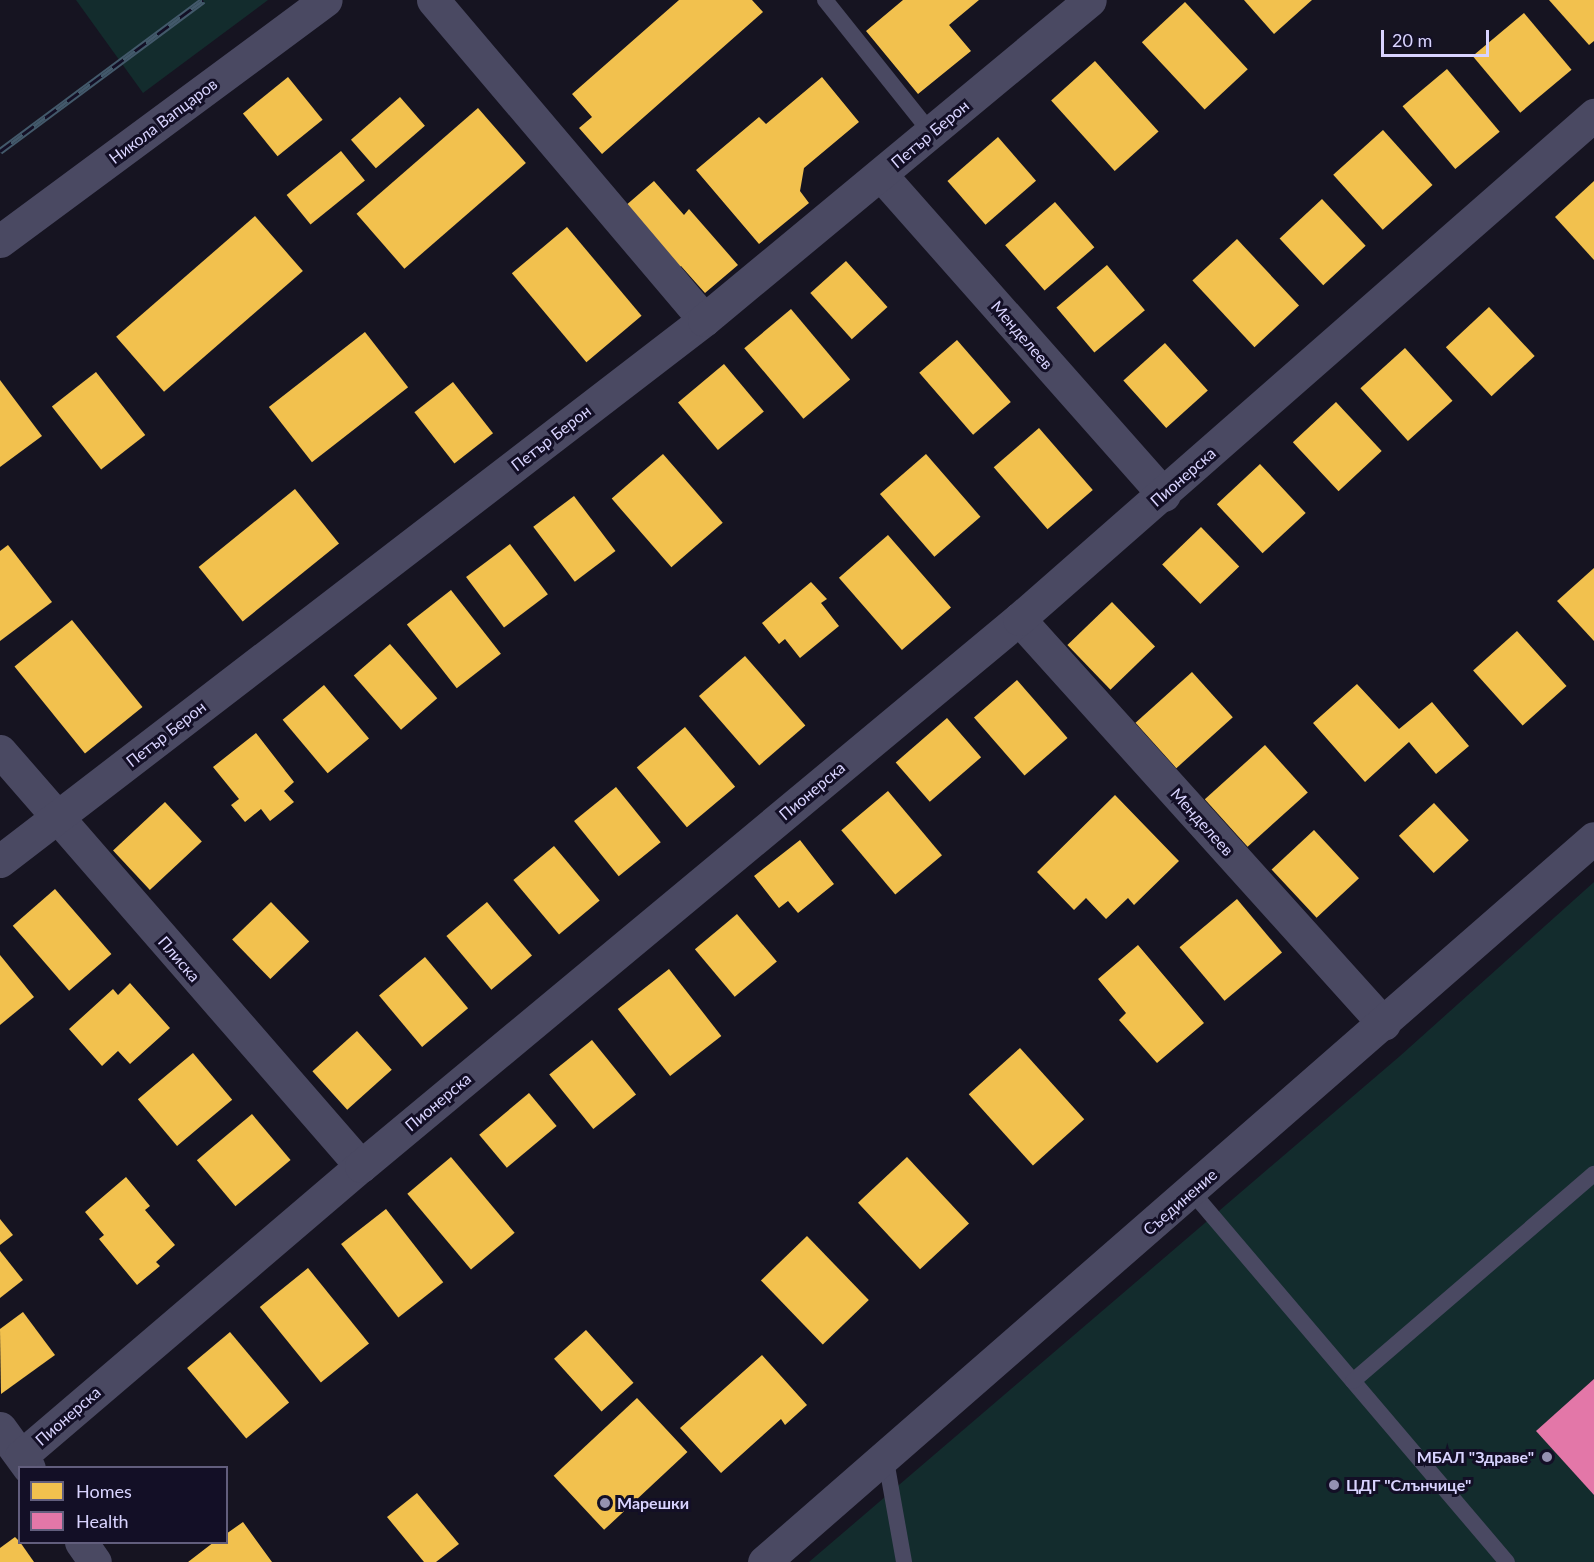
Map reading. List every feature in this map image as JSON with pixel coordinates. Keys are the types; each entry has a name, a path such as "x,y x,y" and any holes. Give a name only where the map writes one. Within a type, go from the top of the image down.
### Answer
{"street":[{"name":"Никола Вапцаров","path":"0,242 326,0"},
{"path":"433,0 704,320"},
{"name":"Петър Берон","path":"0,861 704,320 1090,0"},
{"name":"Пионерска","path":"25,1462 361,1166 1019,619 1164,495 1594,115"},
{"name":"Менделеев","path":"881,175 1164,495"},
{"name":"Менделеев","path":"1019,619 1384,1024"},
{"name":"Плиска","path":"0,751 361,1166"},
{"name":"Съединение","path":"764,1562 885,1455 1192,1192 1594,838"},
{"path":"0,1428 25,1462"},
{"path":"82,1544 95,1562"}],"lane":[{"path":"825,0 931,133"},
{"path":"1353,1381 1594,1174"},
{"path":"1192,1192 1507,1562"},
{"path":"885,1455 904,1562"}],"green space":[{"path":"76,0 268,0 143,93"},
{"path":"1594,882 1594,1562 809,1562 1400,1056"}],"building: Homes":[{"path":"679,0 752,0 763,12 602,154 579,128 592,117 572,94"},
{"path":"903,0 979,0 949,25 971,51 918,94 866,31"},
{"path":"1244,0 1312,0 1274,34"},
{"path":"1549,0 1594,0 1594,41 1589,45"},
{"path":"1185,2 1248,69 1205,110 1142,42"},
{"path":"1524,13 1572,70 1520,113 1473,56"},
{"path":"1095,61 1159,132 1115,171 1051,100"},
{"path":"1447,69 1500,132 1455,169 1403,106"},
{"path":"288,77 323,120 278,156 243,114"},
{"path":"822,77 859,122 804,168 800,191 809,203 759,244 696,170 759,117 766,124"},
{"path":"400,97 425,126 376,168 351,140"},
{"path":"478,108 526,163 404,269 356,214"},
{"path":"1383,130 1433,185 1383,230 1333,175"},
{"path":"998,137 1036,181 985,225 947,181"},
{"path":"341,151 365,181 311,225 287,195"},
{"path":"654,181 684,215 689,209 738,265 705,293 681,266 673,273 624,207"},
{"path":"1594,181 1594,260 1555,217"},
{"path":"1322,199 1366,246 1323,285 1280,239"},
{"path":"1055,202 1094,247 1045,291 1005,245"},
{"path":"255,216 303,271 164,392 116,337"},
{"path":"567,227 642,316 586,362 512,273"},
{"path":"1237,239 1299,306 1254,347 1192,281"},
{"path":"846,261 887,307 852,339 810,293"},
{"path":"1107,265 1145,310 1094,353 1056,307"},
{"path":"1489,307 1535,356 1492,396 1446,347"},
{"path":"791,309 850,379 803,419 744,348"},
{"path":"365,332 408,387 312,462 269,407"},
{"path":"957,340 1011,402 973,435 919,373"},
{"path":"1165,343 1208,391 1166,428 1123,380"},
{"path":"1405,348 1453,401 1408,441 1360,388"},
{"path":"724,364 764,411 718,450 678,403"},
{"path":"96,372 145,435 101,470 52,406"},
{"path":"0,380 42,436 0,467"},
{"path":"453,382 493,433 454,463 414,412"},
{"path":"1336,402 1382,451 1339,491 1293,442"},
{"path":"1039,428 1093,490 1048,529 994,467"},
{"path":"663,454 723,523 671,567 612,499"},
{"path":"926,454 980,517 934,557 880,494"},
{"path":"1260,464 1306,513 1263,553 1217,504"},
{"path":"295,489 339,543 243,621 199,567"},
{"path":"574,496 616,551 575,582 533,527"},
{"path":"1201,527 1239,567 1200,604 1162,565"},
{"path":"888,535 951,607 902,650 839,578"},
{"path":"510,544 548,594 504,627 466,577"},
{"path":"8,545 52,602 0,641 0,551"},
{"path":"1594,568 1594,641 1557,601"},
{"path":"811,582 827,599 821,603 839,626 800,658 785,639 779,644 762,623"},
{"path":"451,590 501,654 457,688 407,624"},
{"path":"1112,602 1155,647 1110,690 1067,645"},
{"path":"72,620 142,707 85,754 14,667"},
{"path":"1517,631 1567,686 1523,725 1473,670"},
{"path":"390,644 437,698 401,730 354,675"},
{"path":"745,656 805,725 759,765 699,696"},
{"path":"1192,672 1233,717 1176,768 1136,723"},
{"path":"1017,680 1068,738 1024,776 974,717"},
{"path":"1357,684 1399,729 1432,702 1469,746 1436,774 1409,742 1365,782 1313,723"},
{"path":"324,685 369,739 328,773 283,720"},
{"path":"947,718 981,757 930,802 896,763"},
{"path":"685,727 735,787 687,827 637,767"},
{"path":"256,733 294,782 284,791 294,802 270,821 261,809 245,822 231,805 239,799 213,767"},
{"path":"1265,745 1308,793 1248,847 1205,799"},
{"path":"616,787 661,842 619,876 574,821"},
{"path":"888,791 942,855 895,895 841,830"},
{"path":"1115,795 1179,861 1134,905 1128,898 1106,919 1086,898 1074,910 1037,872"},
{"path":"165,802 202,841 150,890 113,850"},
{"path":"1434,803 1469,840 1434,873 1399,836"},
{"path":"1314,830 1359,878 1317,918 1272,870"},
{"path":"800,840 834,884 798,913 788,901 779,908 754,876"},
{"path":"554,846 600,900 559,934 513,880"},
{"path":"55,889 111,954 69,991 13,926"},
{"path":"1237,899 1282,953 1225,1001 1180,947"},
{"path":"271,902 309,942 270,979 232,940"},
{"path":"487,902 532,956 491,990 446,936"},
{"path":"737,914 777,961 735,997 695,949"},
{"path":"1138,945 1204,1023 1157,1063 1119,1020 1126,1013 1098,979"},
{"path":"0,955 34,997 0,1025"},
{"path":"425,957 468,1008 422,1047 379,996"},
{"path":"669,969 721,1036 670,1076 618,1009"},
{"path":"130,983 170,1028 130,1064 118,1051 102,1066 69,1029 113,989 118,995"},
{"path":"357,1031 392,1070 347,1110 312,1071"},
{"path":"592,1040 636,1094 593,1129 549,1075"},
{"path":"1020,1048 1084,1119 1033,1166 969,1094"},
{"path":"193,1053 232,1100 177,1146 138,1099"},
{"path":"529,1093 557,1126 507,1168 479,1135"},
{"path":"252,1114 291,1160 235,1206 197,1160"},
{"path":"451,1157 515,1233 471,1269 407,1194"},
{"path":"907,1157 969,1224 920,1269 858,1203"},
{"path":"126,1177 150,1206 145,1210 175,1245 156,1262 160,1266 137,1285 99,1239 104,1235 85,1212"},
{"path":"386,1209 443,1282 398,1317 341,1244"},
{"path":"0,1219 13,1235 0,1245"},
{"path":"807,1236 869,1300 823,1344 761,1280"},
{"path":"0,1251 23,1280 0,1298"},
{"path":"308,1268 369,1343 321,1382 260,1307"},
{"path":"23,1312 55,1355 1,1394 0,1329"},
{"path":"586,1330 634,1383 602,1412 554,1359"},
{"path":"230,1332 289,1402 246,1438 187,1368"},
{"path":"762,1355 807,1405 785,1425 781,1419 721,1473 680,1428"},
{"path":"637,1398 687,1452 604,1530 554,1476"},
{"path":"417,1493 459,1544 436,1562 424,1562 387,1517"},
{"path":"243,1522 272,1562 188,1562 211,1544 228,1544 228,1533"},
{"path":"15,1537 18,1544 21,1544 34,1562 0,1562 0,1548"}],"building: Health":[{"path":"1594,1379 1594,1495 1536,1431"}],"railway":[{"path":"0,151 203,0"}],"place":[{"name":"МБАЛ \"Здраве\"","path":"1547,1457"},
{"name":"ЦДГ \"Слънчице\"","path":"1334,1485"},
{"name":"Марешки","path":"605,1503"}]}
